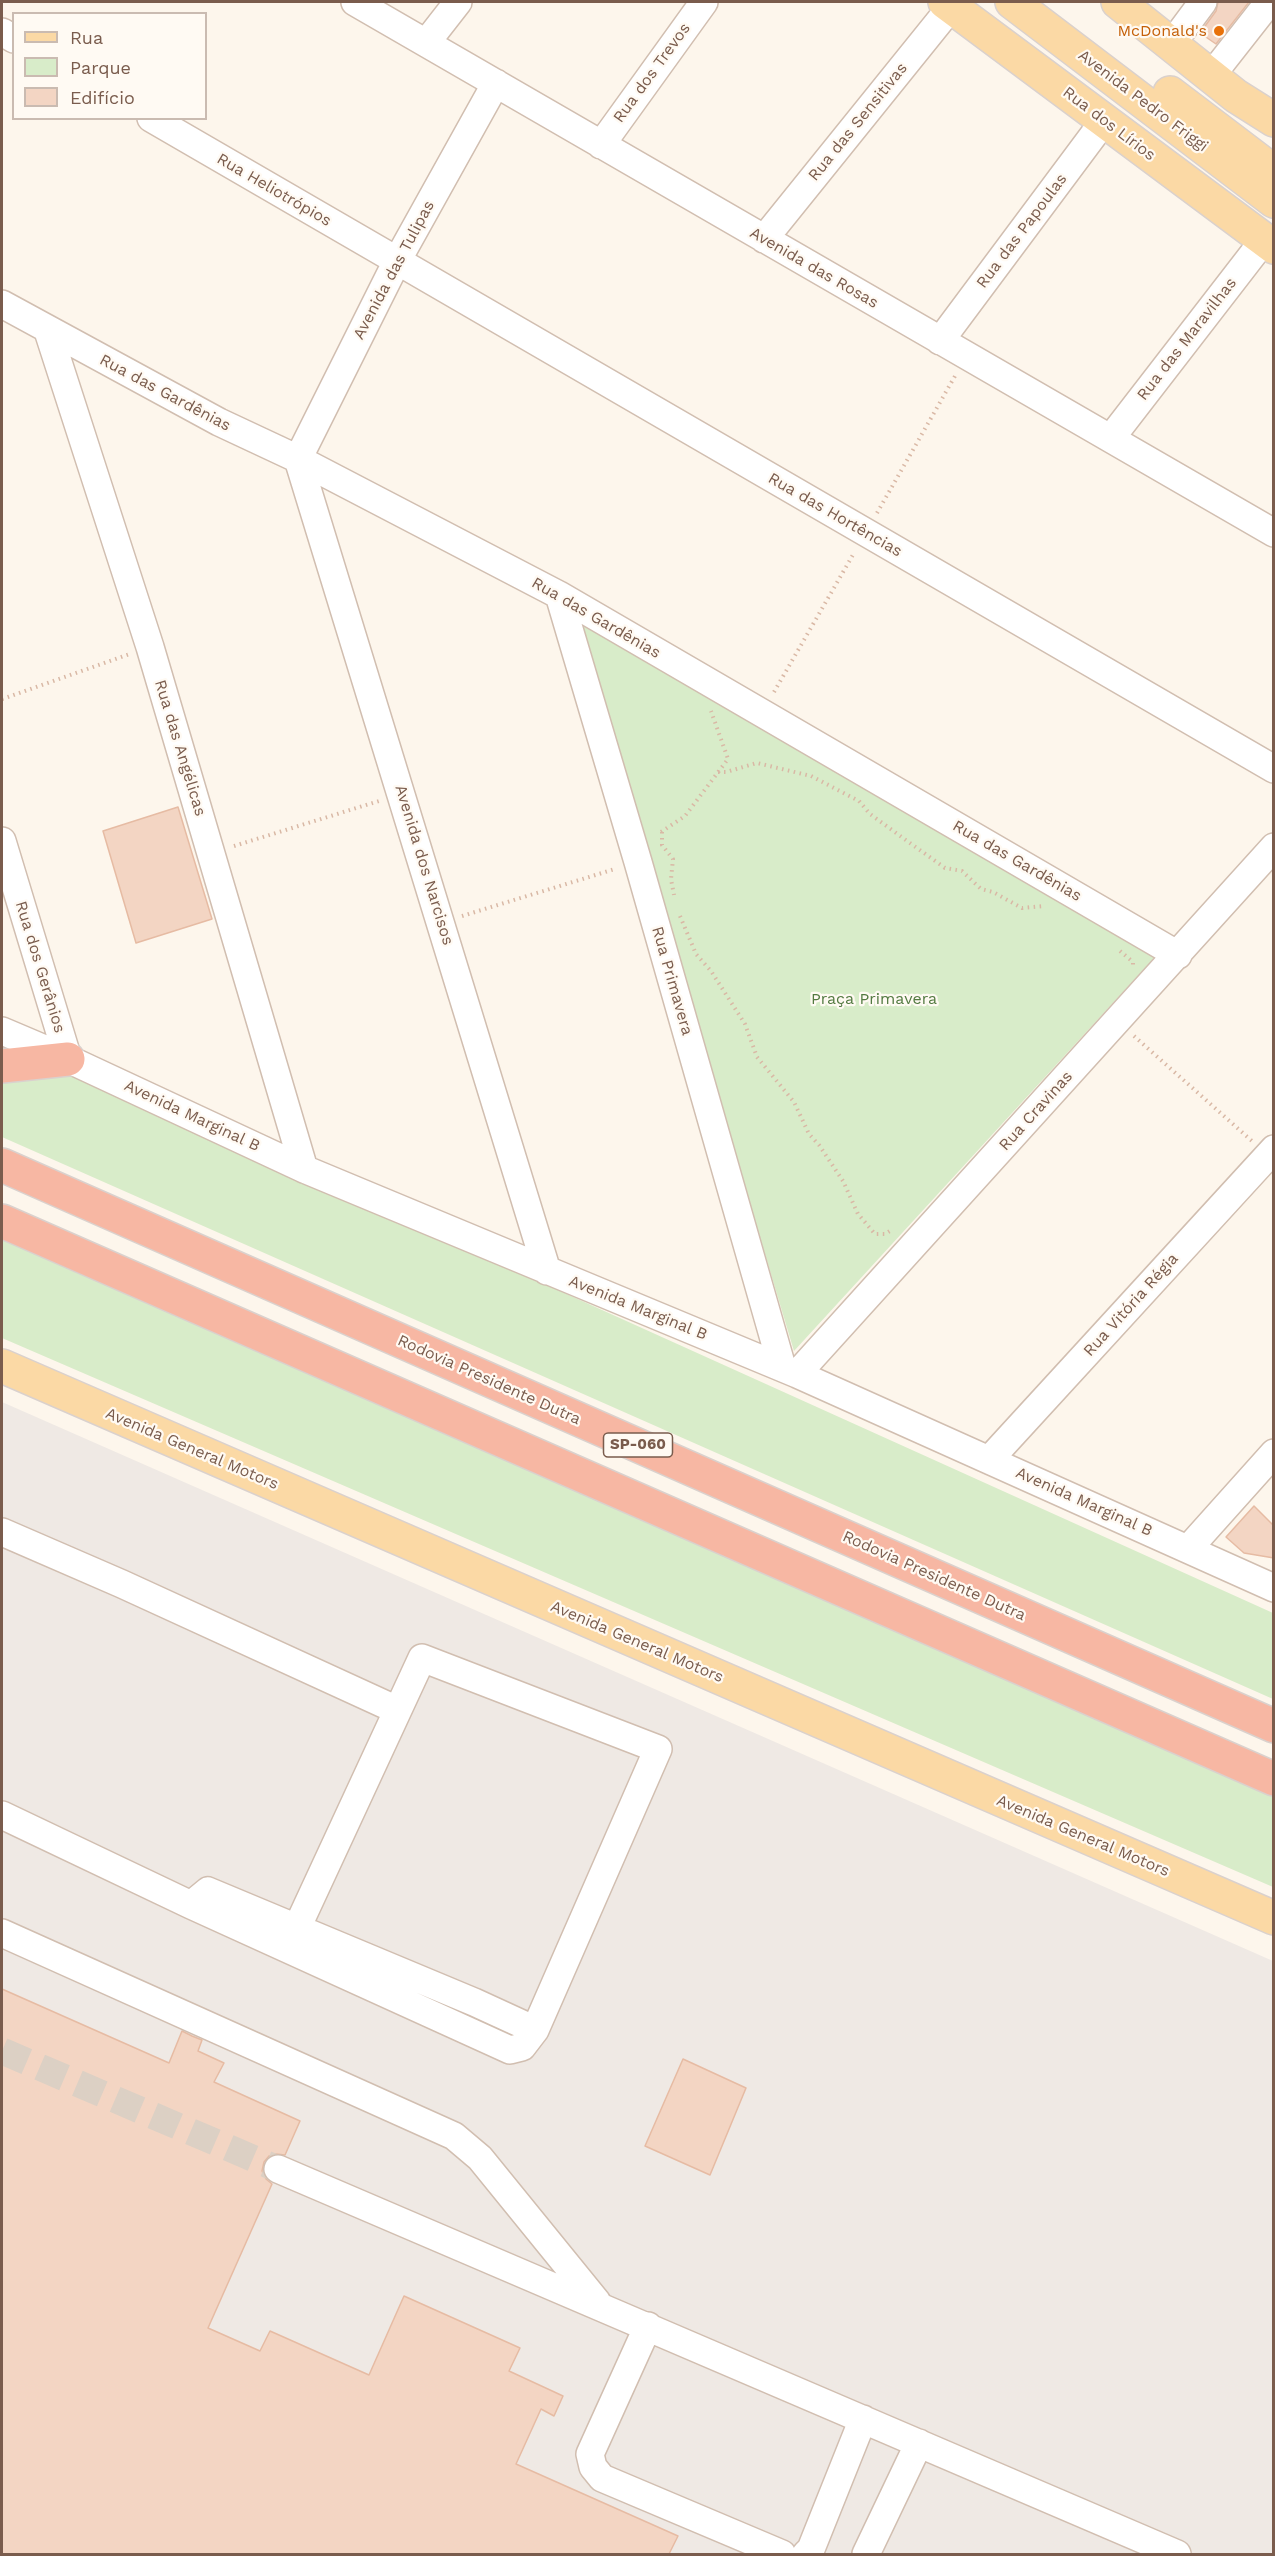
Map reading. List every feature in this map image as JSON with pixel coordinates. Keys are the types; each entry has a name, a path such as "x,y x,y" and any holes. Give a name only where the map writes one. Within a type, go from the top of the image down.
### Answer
{"highway":[{"path":"2,1066 68,1059"},
{"name":"Rodovia Presidente Dutra","path":"2,1165 1274,1726"},
{"path":"2,1221 1274,1779"}],"main road":[{"name":"Avenida Pedro Friggi","path":"1012,2 1274,201"},
{"name":"Avenida Pedro Friggi","path":"1049,2 1274,172"},
{"path":"1118,2 1224,86 1272,119"},
{"name":"Rua dos Lírios","path":"950,3 1269,244"},
{"name":"Avenida General Motors","path":"2,1366 1274,1918"}],"street":[{"name":"Avenida das Rosas","path":"355,2 1274,532"},
{"path":"426,43 458,2"},
{"name":"Rua dos Trevos","path":"601,144 704,2"},
{"path":"1171,45 1203,2"},
{"path":"1224,86 1269,2"},
{"name":"Rua das Sensitivas","path":"764,238 950,3"},
{"name":"Avenida das Tulipas","path":"298,459 397,261 496,83"},
{"name":"Rua Heliotrópios","path":"154,120 397,261"},
{"name":"Rua das Papoulas","path":"940,341 1104,121"},
{"name":"Rua das Maravilhas","path":"1111,438 1269,244"},
{"name":"Rua das Hortências","path":"397,261 1274,769"},
{"name":"Rua das Gardênias","path":"2,304 219,422 298,459 559,595 1178,954"},
{"name":"Rua das Angélicas","path":"48,331 150,647 304,1168"},
{"name":"Avenida dos Narcisos","path":"298,459 547,1271"},
{"name":"Rua Primavera","path":"559,595 790,1370"},
{"name":"Rua dos Gerânios","path":"2,841 68,1059"},
{"name":"Rua Cravinas","path":"790,1370 1118,1022 1274,847"},
{"name":"Avenida Marginal B","path":"2,1031 304,1168 547,1271 790,1370 1274,1587"},
{"name":"Rua Vitória Régia","path":"989,1460 1271,1152"},
{"path":"1188,1549 1274,1453"},
{"path":"2,1532 398,1710"},
{"path":"2,1815 191,1905 510,2050 522,2047 535,2030 658,1749 422,1658 296,1930"},
{"path":"191,1905 208,1891 296,1930 474,2002 535,2030"},
{"path":"2,1933 454,2136 480,2158 600,2305"},
{"path":"279,2169 1177,2554"},
{"path":"648,2326 590,2454 593,2467 602,2478 782,2554"},
{"path":"806,2554 811,2549 863,2419"},
{"path":"866,2554 919,2443"}],"path":[{"path":"2,699 150,647"},
{"path":"441,922 638,862 662,832 685,816 728,759 699,677"},
{"path":"718,772 757,763 811,776 859,801 870,814 903,838 945,868 962,871 981,889 993,892 1022,908 1041,906 1051,908"},
{"path":"212,853 402,794"},
{"path":"662,832 662,845 673,859 671,879 674,899"},
{"path":"676,910 685,924 696,954 711,971 745,1024 758,1057 795,1102 809,1134 843,1181 858,1214 875,1234 885,1234 895,1228"},
{"path":"1114,947 1133,962 1134,968 1126,976"},
{"path":"1118,1022 1271,1152"}],"shaded area":[{"path":"2,1402 1273,1961 1273,2554 2,2554"}],"green space":[{"name":"Praça Primavera","path":"575,620 1155,957 794,1351"},
{"path":"75,1072 1273,1613 1273,1699 2,1137 2,1077"},
{"path":"2,1238 1273,1797 1273,1887 2,1338"}],"building":[{"path":"1218,2 1249,2 1216,44 1200,33 1216,11"},
{"path":"178,807 212,919 136,943 103,831"},
{"path":"1254,1506 1274,1526 1274,1558 1244,1553 1226,1537"},
{"path":"2,1989 169,2063 182,2031 202,2040 198,2051 224,2063 214,2082 300,2121 285,2155 269,2156 264,2162 262,2171 272,2184 208,2328 260,2351 270,2331 369,2375 404,2296 520,2348 509,2371 563,2396 554,2416 541,2409 516,2464 678,2536 669,2554 2,2554"},
{"path":"683,2059 746,2088 710,2175 645,2146"}],"tunnel":[{"path":"2,2051 278,2169"}],"place":[{"name":"McDonald's","path":"1219,31"}]}
